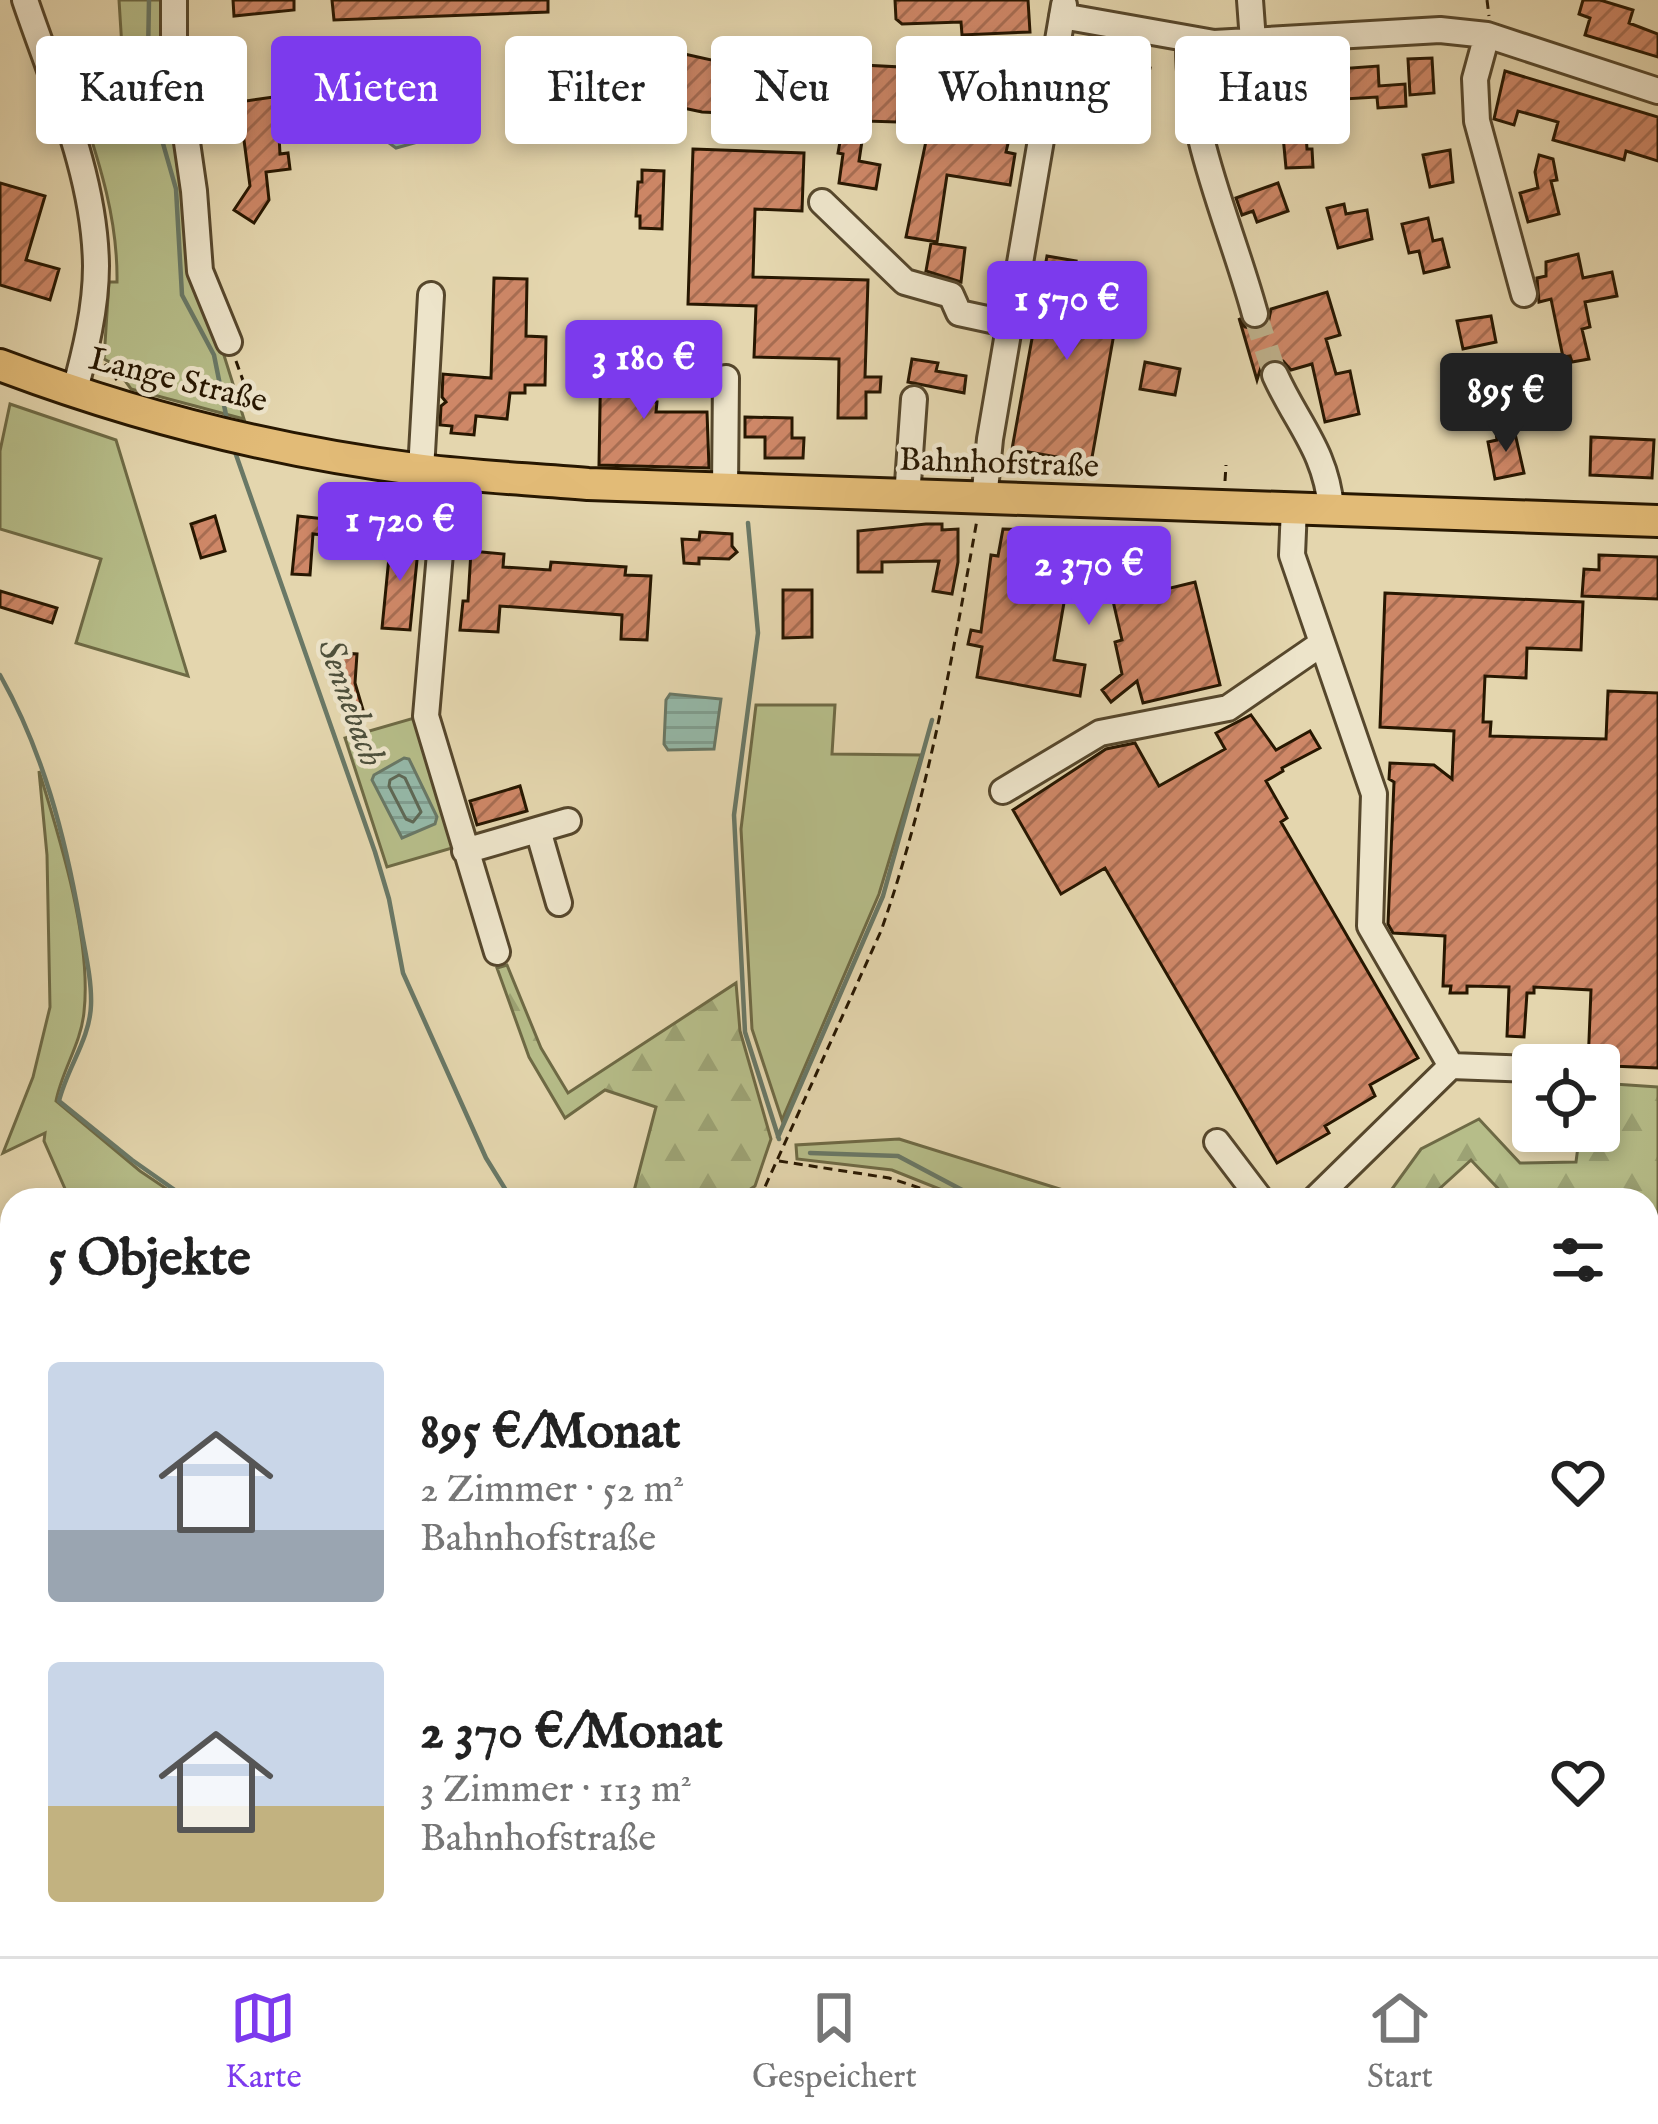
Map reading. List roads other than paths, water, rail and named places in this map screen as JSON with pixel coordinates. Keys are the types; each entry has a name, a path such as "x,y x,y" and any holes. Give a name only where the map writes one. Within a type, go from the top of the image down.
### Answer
{"main road":[{"name":"Lange Straße","path":"0,365 74,393 212,431 340,456"},
{"name":"Bahnhofstraße","path":"340,456 434,471 588,484 907,497 981,509 1294,507 1658,521"}],"street":[{"path":"25,0 82,168 92,218 96,269 85,354 74,393"},
{"path":"174,0 174,52 200,271 229,342"},
{"path":"1250,0 1253,36"},
{"path":"981,509 1063,8 1177,36"},
{"path":"1338,36 1440,30 1487,34 1658,91"},
{"path":"1487,34 1474,79 1477,121 1524,294"},
{"path":"1202,144 1256,314"},
{"path":"823,202 905,282 951,295 958,313 1010,324"},
{"path":"431,295 434,471 426,716 497,952"},
{"path":"1275,375 1291,410 1317,447 1328,476 1330,508"},
{"path":"725,489 726,378"},
{"path":"907,497 914,399"},
{"path":"1294,507 1292,555 1374,794 1370,926 1451,1066"},
{"path":"1003,791 1100,733 1228,708 1322,644"},
{"path":"465,851 568,821"},
{"path":"538,830 559,903"},
{"path":"1327,1188 1451,1066 1512,1068"},
{"path":"1217,1142 1252,1188"}],"water":[{"path":"670,694 721,699 714,749 668,750 664,744"},
{"path":"409,759 437,817 435,824 402,838 372,780"}],"waterway":[{"name":"Sennebach","path":"149,0 148,55 162,140 176,189 182,295 214,355 227,420"},
{"name":"Sennebach","path":"234,449 375,852 403,973 486,1158 505,1188"},
{"path":"748,523 758,633 734,815 745,1032 779,1139"},
{"path":"0,675 29,734 50,795 89,974 90,1018 59,1101 172,1188"},
{"path":"778,1137 883,896 932,720"},
{"path":"810,1153 898,1156 958,1188"}],"tunnel":[{"path":"1255,314 1275,375"}]}
